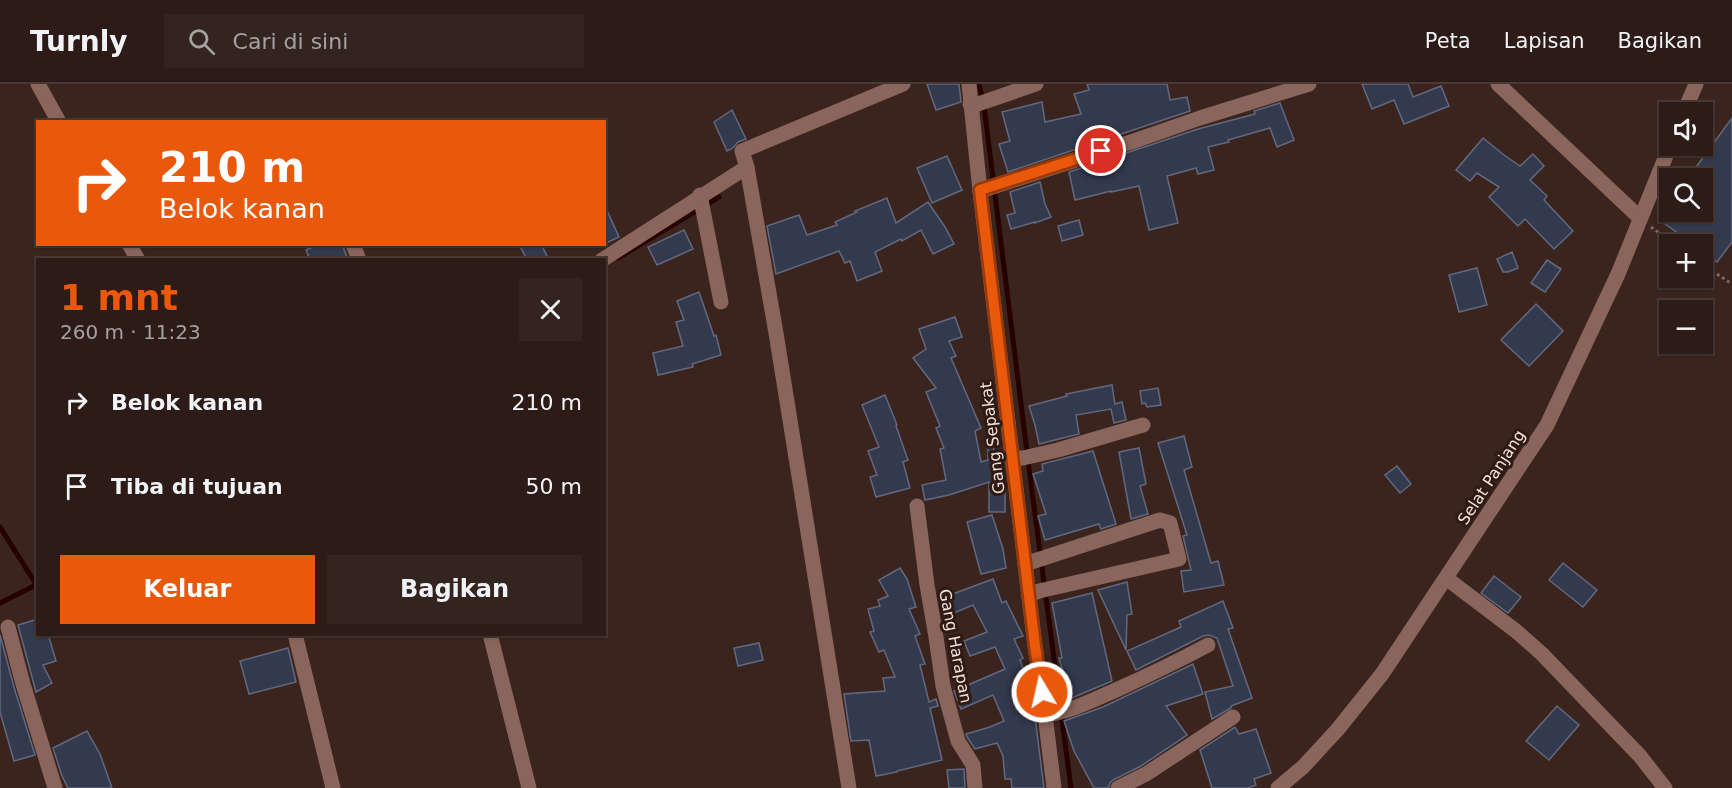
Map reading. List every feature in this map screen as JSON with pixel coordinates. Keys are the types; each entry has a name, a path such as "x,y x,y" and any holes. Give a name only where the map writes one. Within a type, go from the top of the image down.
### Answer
{"street":[{"path":"38,84 58,120"},
{"path":"849,788 776,333 747,167 742,151 903,84"},
{"name":"Gang Sepakat","path":"969,84 978,103 983,189 1036,561 1035,646 1055,713 1054,788"},
{"path":"978,103 1036,84"},
{"path":"983,189 1309,84"},
{"path":"1498,84 1640,218"},
{"path":"1688,102 1696,84"},
{"name":"Selat Panjang","path":"1278,788 1304,767 1375,683 1547,424 1618,274 1666,156"},
{"path":"605,258 692,203 700,195 747,167"},
{"path":"700,195 721,302"},
{"path":"1023,457 1080,444 1143,425"},
{"name":"Gang Harapan","path":"917,506 943,686 958,741 973,765 975,788"},
{"path":"1034,593 1179,559 1170,524 1160,520 1036,561"},
{"path":"1446,578 1516,631 1542,654 1640,756 1665,788"},
{"path":"8,627 55,788"},
{"path":"295,636 333,788"},
{"path":"491,636 529,788"},
{"path":"1055,713 1152,674 1208,645"},
{"path":"1118,788 1146,774 1233,717"}],"path":[{"path":"1640,218 1661,234"},
{"path":"1713,271 1732,284"}],"building":[{"path":"927,84 959,84 961,102 936,110"},
{"path":"1087,84 1167,84 1170,100 1187,97 1190,111 1008,172 999,144 1010,141 1002,112 1042,102 1045,122 1081,114 1074,94 1089,90"},
{"path":"1362,84 1408,84 1413,97 1441,86 1449,106 1404,124 1394,100 1372,109"},
{"path":"1280,103 1294,140 1277,147 1270,128 1208,147 1214,170 1198,174 1196,168 1167,176 1178,223 1149,230 1139,186 1075,200 1069,172 1198,129 1255,114 1254,111"},
{"path":"732,110 746,139 727,151 714,122"},
{"path":"1732,118 1732,242 1717,262 1713,259 1713,234 1679,234 1664,223 1713,222 1713,168 1695,168 1704,156 1713,156 1713,144"},
{"path":"1483,138 1520,166 1533,154 1544,166 1530,180 1547,196 1544,200 1573,231 1554,249 1525,219 1518,226 1489,197 1499,187 1477,173 1470,181 1456,170"},
{"path":"947,156 962,190 932,203 917,168"},
{"path":"1040,182 1045,204 1051,217 1011,229 1007,215 1015,213 1010,192"},
{"path":"887,198 896,223 928,202 954,244 933,254 921,230 875,252 882,271 857,281 850,261 845,263 839,251 776,274 767,226 799,215 807,235 837,225 835,222 857,212 855,211"},
{"path":"606,208 619,237 606,243"},
{"path":"1079,220 1083,235 1062,241 1058,226"},
{"path":"684,230 693,249 657,265 648,247"},
{"path":"315,246 343,246 347,258 309,258 306,250"},
{"path":"520,246 542,246 548,258 526,258"},
{"path":"1512,252 1518,268 1503,272 1497,259"},
{"path":"1547,260 1561,269 1545,292 1531,283"},
{"path":"1477,268 1487,305 1459,312 1449,275"},
{"path":"699,292 714,336 716,335 721,355 692,364 693,367 658,375 653,353 683,346 676,322 684,320 677,301"},
{"path":"1536,304 1563,331 1529,366 1501,340"},
{"path":"955,317 962,337 949,341 956,356 951,358 981,428 975,431 981,462 988,460 988,445 992,444 1005,488 1005,512 989,512 989,482 925,500 922,485 946,480 940,449 944,448 936,428 940,426 926,392 936,388 913,358 926,349 919,329"},
{"path":"1112,385 1115,404 1122,402 1126,420 1114,423 1111,409 1076,415 1079,434 1039,444 1029,406 1067,396 1066,394"},
{"path":"1158,388 1161,405 1147,407 1145,403 1142,404 1140,391"},
{"path":"885,395 908,460 903,462 910,488 876,497 870,477 877,475 868,451 879,447 862,405"},
{"path":"1184,436 1192,467 1184,470 1211,563 1218,561 1224,585 1184,592 1181,571 1191,570 1183,536 1187,535 1158,443"},
{"path":"1139,448 1146,484 1140,486 1148,514 1131,519 1119,452"},
{"path":"1093,451 1116,524 1101,529 1099,524 1045,540 1038,516 1046,514 1033,474 1043,471 1042,464"},
{"path":"1397,466 1411,484 1400,493 1385,475"},
{"path":"992,515 1003,549 1006,568 981,574 967,522"},
{"path":"1563,563 1597,590 1583,607 1549,580"},
{"path":"900,568 907,579 916,607 909,609 920,634 915,636 925,664 920,665 929,702 936,699 938,706 930,708 942,760 876,776 869,740 851,741 844,694 885,691 883,678 895,677 884,650 879,652 870,632 874,631 868,609 880,606 878,600 888,596 879,580"},
{"path":"1494,576 1521,597 1508,613 1481,593"},
{"path":"993,579 1002,603 1006,601 1023,636 1014,639 1023,658 1020,660 1032,693 1044,788 1012,788 1011,779 1005,779 1003,756 997,743 975,749 967,737 966,734 1004,721 993,695 961,709 954,691 1005,669 995,647 970,656 964,641 987,632 973,605 949,615 942,598"},
{"path":"1127,582 1132,614 1127,615 1126,650 1098,590"},
{"path":"1092,593 1112,681 1067,700 1063,688 1067,687 1059,658 1062,658 1052,603"},
{"path":"1223,601 1233,628 1228,629 1252,698 1231,706 1212,719 1205,692 1233,686 1217,638 1209,635 1203,636 1136,670 1127,651 1181,627 1179,621"},
{"path":"36,620 36,636 49,636 56,661 43,665 52,683 36,692 18,625"},
{"path":"0,635 35,755 14,761 0,712"},
{"path":"759,643 763,660 738,666 734,648"},
{"path":"288,648 296,682 249,694 240,661"},
{"path":"1193,664 1203,694 1166,706 1187,735 1141,766 1113,780 1108,788 1094,788 1074,751 1064,721 1103,707"},
{"path":"1557,706 1579,725 1549,760 1526,741"},
{"path":"1235,727 1239,734 1256,729 1271,773 1254,779 1256,785 1248,788 1212,788 1200,750"},
{"path":"87,731 100,754 112,788 68,788 62,776 53,748"},
{"path":"964,769 965,788 949,788 947,770"}],"waterway":[{"path":"979,84 984,106 1071,788"},
{"path":"618,258 719,197"},
{"path":"0,527 36,584"},
{"path":"0,603 36,585"}],"route":[{"path":"1042,692 980,190 1101,151"}]}
